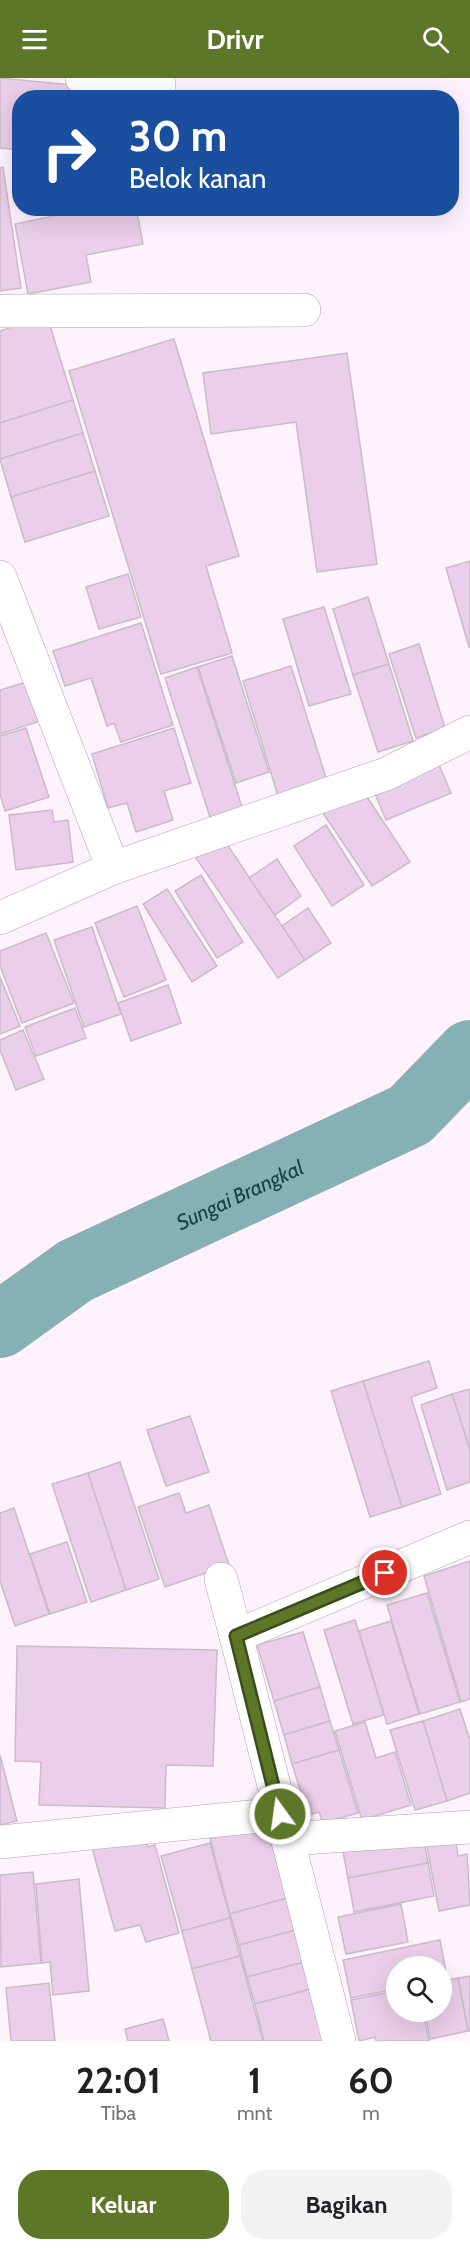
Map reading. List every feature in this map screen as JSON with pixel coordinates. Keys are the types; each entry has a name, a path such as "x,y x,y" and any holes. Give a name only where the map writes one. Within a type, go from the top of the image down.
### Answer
{"street":[{"path":"82,78 159,85"},
{"path":"0,311 304,310"},
{"path":"0,577 113,868"},
{"path":"0,918 113,868 386,774 470,732"},
{"path":"236,1636 470,1537"},
{"path":"221,1579 339,2041"},
{"path":"0,1842 284,1827 470,1827"}],"building":[{"path":"0,78 123,90 12,90 12,149 0,148"},
{"path":"3,167 21,288 0,291 0,168"},
{"path":"54,216 138,216 143,244 86,255 91,282 28,294 15,224"},
{"path":"47,316 73,400 0,423 0,331"},
{"path":"174,339 239,556 206,566 232,653 161,674 69,371"},
{"path":"347,353 377,564 317,572 296,422 211,434 203,373"},
{"path":"73,400 83,433 0,459 0,423"},
{"path":"83,433 95,471 11,497 0,459"},
{"path":"95,471 109,516 25,542 11,497"},
{"path":"470,561 470,647 469,647 446,568"},
{"path":"128,574 141,617 99,629 86,587"},
{"path":"368,597 389,664 353,675 333,609"},
{"path":"324,607 351,694 309,706 283,619"},
{"path":"141,623 173,725 121,742 114,723 107,726 91,678 65,686 53,651"},
{"path":"419,644 445,728 416,738 389,654"},
{"path":"232,656 269,772 236,783 198,667"},
{"path":"389,664 413,741 378,752 353,675"},
{"path":"291,666 327,781 278,796 243,681"},
{"path":"197,667 242,807 210,817 165,678"},
{"path":"30,681 43,720 0,734 0,690"},
{"path":"26,728 49,797 5,811 0,794 0,736"},
{"path":"174,728 191,783 164,791 173,820 136,832 127,803 108,808 92,754"},
{"path":"437,760 451,793 386,820 372,787"},
{"path":"359,785 410,862 372,886 321,810"},
{"path":"52,810 54,822 68,820 73,862 16,870 9,815"},
{"path":"326,825 364,885 332,906 294,846"},
{"path":"222,837 305,960 278,978 194,855"},
{"path":"277,859 301,896 275,915 249,878"},
{"path":"201,875 243,942 217,958 175,891"},
{"path":"167,889 217,966 192,982 143,904"},
{"path":"137,906 166,980 124,997 95,923"},
{"path":"308,908 331,943 305,960 282,926"},
{"path":"92,927 121,1014 84,1027 54,940"},
{"path":"46,933 74,1003 22,1023 0,966 0,951"},
{"path":"0,977 20,1026 0,1034"},
{"path":"168,985 181,1023 131,1041 118,1003"},
{"path":"75,1008 86,1038 36,1056 25,1027"},
{"path":"23,1030 44,1079 16,1090 0,1050 0,1040"},
{"path":"429,1361 437,1388 411,1397 441,1494 402,1507 363,1381"},
{"path":"363,1381 402,1507 370,1517 331,1391"},
{"path":"470,1389 470,1450 452,1394"},
{"path":"452,1394 470,1450 470,1482 447,1490 421,1405"},
{"path":"190,1416 209,1472 166,1486 147,1430"},
{"path":"120,1462 159,1579 126,1590 88,1473"},
{"path":"88,1473 126,1590 91,1602 52,1484"},
{"path":"179,1493 186,1513 209,1505 229,1565 165,1587 138,1507"},
{"path":"14,1508 49,1614 15,1626 0,1581 0,1513"},
{"path":"67,1542 87,1602 50,1614 30,1554"},
{"path":"470,1561 470,1699 461,1702 424,1576"},
{"path":"427,1593 460,1702 420,1714 387,1605"},
{"path":"355,1620 384,1715 353,1724 324,1630"},
{"path":"391,1621 419,1714 387,1724 359,1631"},
{"path":"303,1632 320,1687 274,1701 257,1645"},
{"path":"17,1646 217,1650 213,1766 166,1765 165,1808 39,1805 41,1762 15,1761"},
{"path":"320,1687 330,1721 284,1735 274,1701"},
{"path":"460,1709 470,1740 470,1793 447,1801 423,1721"},
{"path":"330,1721 339,1750 292,1764 284,1735"},
{"path":"423,1721 447,1801 415,1810 390,1730"},
{"path":"365,1722 376,1758 395,1752 411,1805 362,1820 335,1731"},
{"path":"339,1750 358,1813 323,1823 319,1812 308,1815 292,1764"},
{"path":"0,1755 17,1821 0,1825"},
{"path":"267,1823 287,1898 230,1914 210,1838"},
{"path":"143,1830 148,1847 155,1845 179,1933 146,1942 140,1925 115,1931 91,1844"},
{"path":"422,1831 428,1863 348,1878 342,1847"},
{"path":"454,1831 458,1856 467,1854 470,1905 439,1911 425,1836"},
{"path":"210,1843 230,1918 182,1931 161,1856"},
{"path":"428,1863 434,1896 354,1912 348,1878"},
{"path":"33,1872 41,1963 1,1967 0,1875"},
{"path":"79,1879 89,1991 53,1995 50,1962 42,1963 36,1884"},
{"path":"287,1898 296,1930 239,1945 230,1914"},
{"path":"401,1904 408,1942 346,1954 338,1917"},
{"path":"230,1918 240,1956 192,1969 182,1931"},
{"path":"296,1930 304,1962 247,1977 239,1945"},
{"path":"440,1940 443,1956 386,1956 386,1991 351,1998 343,1960"},
{"path":"240,1956 263,2041 211,2041 192,1969"},
{"path":"304,1962 311,1989 255,2004 247,1977"},
{"path":"470,1976 470,2031 468,2031 458,1978"},
{"path":"458,1978 468,2031 430,2039 427,2022 452,2022 452,1979"},
{"path":"49,1983 55,2041 11,2041 6,1988"},
{"path":"311,1989 325,2041 264,2041 255,2004"},
{"path":"386,1993 386,2022 425,2022 429,2041 376,2041 375,2037 359,2041 351,2000"},
{"path":"163,2019 169,2041 128,2041 125,2029"}],"waterway":[{"name":"Sungai Brangkal","path":"0,1325 75,1271 410,1115 470,1053"}],"route":[{"path":"280,1814 236,1636 385,1573"}]}
